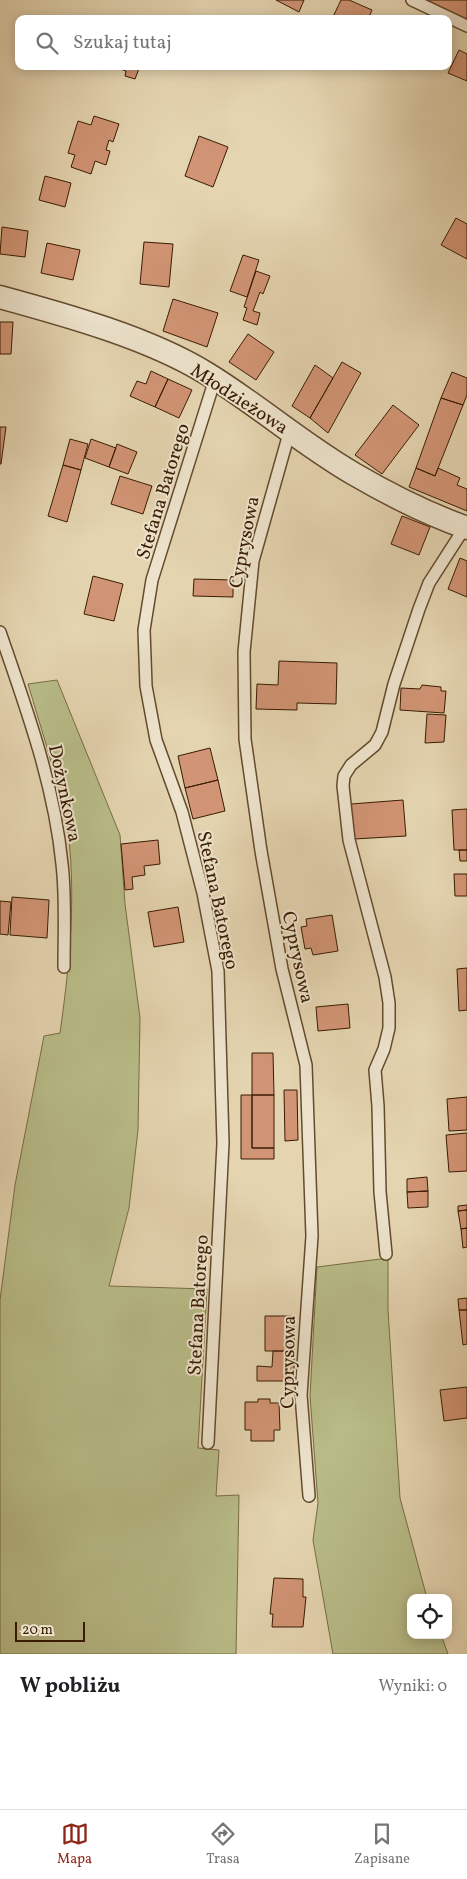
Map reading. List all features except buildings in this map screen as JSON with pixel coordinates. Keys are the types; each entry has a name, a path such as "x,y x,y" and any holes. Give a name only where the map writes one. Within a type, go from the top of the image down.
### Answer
{"street":[{"name":"Młodzieżowa","path":"0,297 125,336 172,354 257,405 352,474 404,502 466,528"}],"lane":[{"path":"412,0 444,15"},
{"path":"452,19 467,26"},
{"name":"Stefana Batorego","path":"208,1443 222,1143 218,971 203,893 182,812 156,740 146,686 144,630 152,580 215,379"},
{"name":"Cyprysowa","path":"290,430 253,561 244,652 245,739 261,851 282,969 306,1065 312,1236 301,1395 309,1496"},
{"path":"386,1254 380,1192 378,1106 375,1070 387,1035 389,1003 385,978 349,840 344,781 351,764 375,745 382,732 394,684 426,592 466,528"},
{"name":"Dożynkowa","path":"0,632 36,738 53,806 62,863 65,911 64,967"}],"green space":[{"path":"57,680 120,835 125,904 140,1018 138,1130 129,1208 109,1286 207,1289 198,1448 219,1450 216,1496 239,1495 236,1654 0,1654 0,1300 15,1185 44,1036 60,1033 70,948 72,890 68,832 63,805 28,684"},
{"path":"388,1258 388,1310 400,1498 426,1594 407,1594 407,1639 442,1639 448,1654 333,1654 313,1540 318,1503 310,1396 317,1267"}]}
